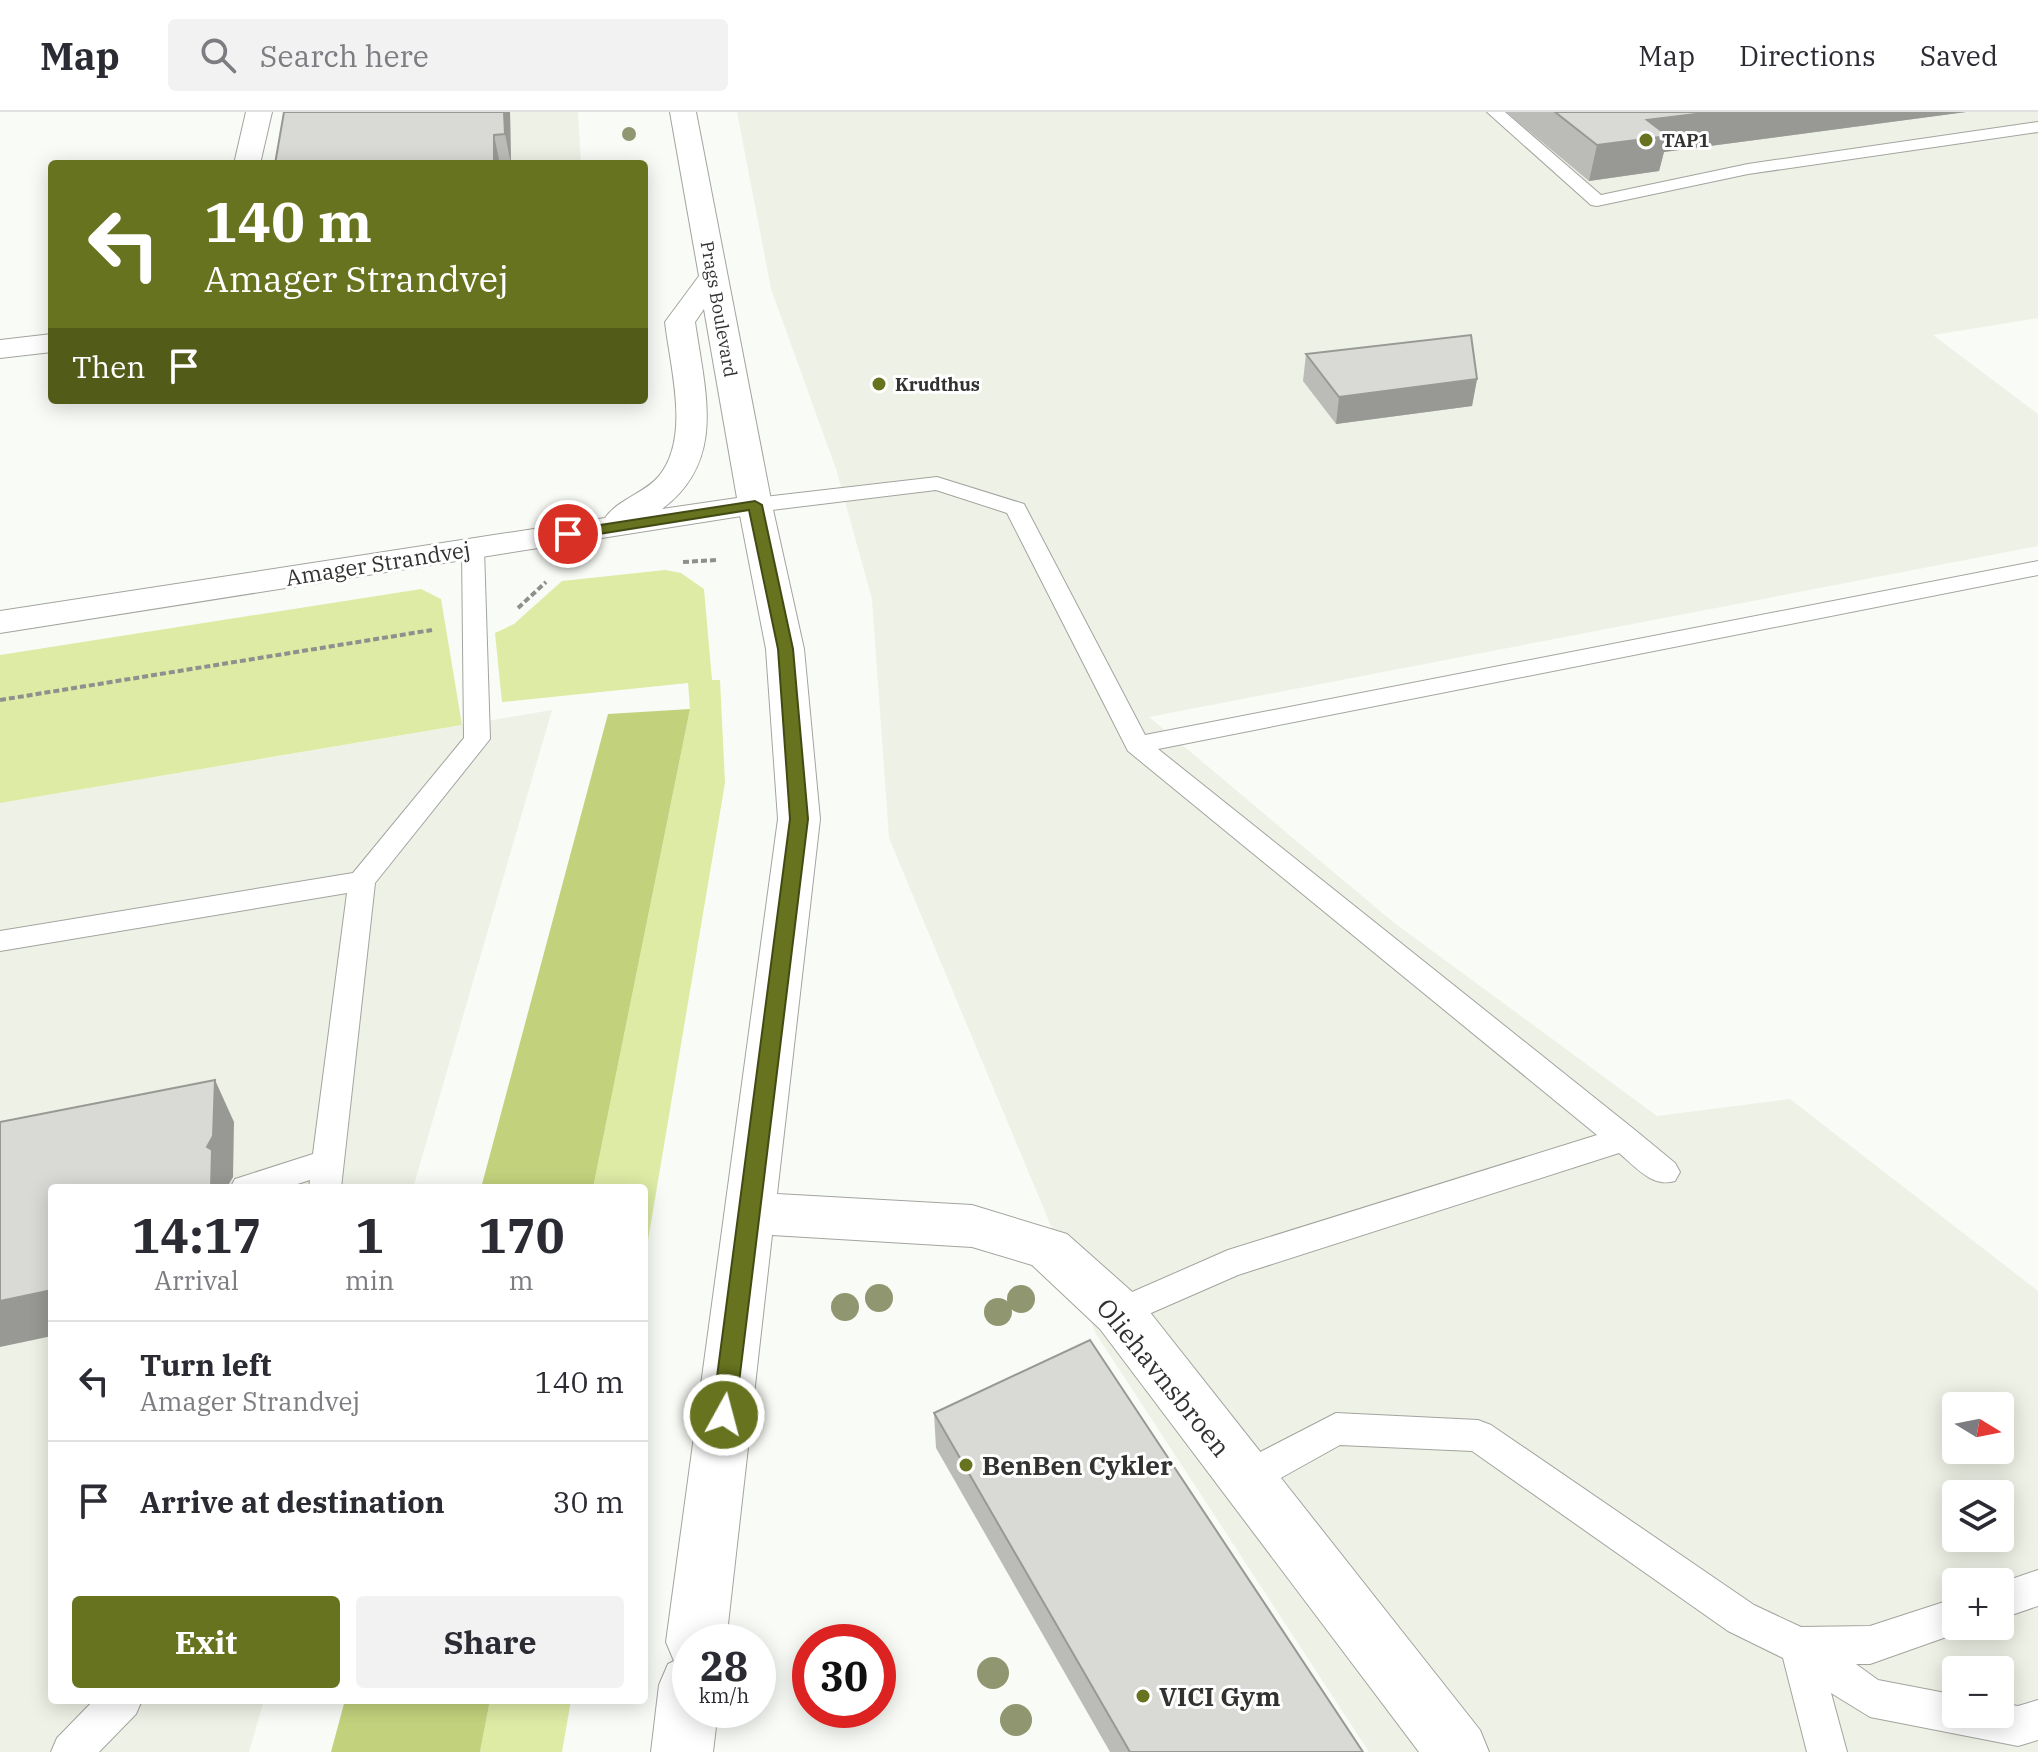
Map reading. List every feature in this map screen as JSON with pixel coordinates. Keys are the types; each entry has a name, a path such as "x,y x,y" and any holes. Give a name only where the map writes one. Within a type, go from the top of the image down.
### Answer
{"street":[{"path":"248,160 259,112"},
{"name":"Prags Boulevard","path":"683,112 755,505 785,649 799,819 698,1624"},
{"path":"595,530 638,510 668,491 684,469 693,442 680,322 713,277"},
{"path":"0,349 48,343"},
{"name":"Amager Strandvej","path":"0,622 755,505"},
{"name":"Oliehavnsbroen","path":"749,1213 972,1226 1049,1249 1119,1313 1458,1752"},
{"path":"682,1752 685,1728"}],"lane":[{"path":"1495,112 1597,201 1748,169 2038,127"},
{"path":"755,505 937,483 1016,509 1137,745 1664,1172"},
{"path":"271,1184 326,1175 362,881 477,739 473,549"},
{"path":"1137,745 2038,568"},
{"path":"0,941 362,881"},
{"path":"1119,1313 1228,1264 1624,1139"},
{"path":"1246,1478 1336,1429 1478,1436 1741,1618 1799,1646 1870,1698 2018,1726 2038,1720"},
{"path":"2014,1596 2038,1588"},
{"path":"1799,1646 1870,1645 1942,1621"},
{"path":"1799,1646 1827,1752"},
{"path":"71,1752 118,1704"}],"path":[{"path":"677,563 766,556"},
{"path":"0,700 475,623 512,614 547,582"}],"shaded area":[{"path":"287,112 578,112 581,160 281,160"},
{"path":"737,112 2038,112 2038,318 1933,335 2038,414 2038,546 1149,717 1393,922 1657,1116 1790,1099 2038,1291 2038,1752 1369,1752 1096,1334 889,838 872,599 836,469 771,289"},
{"path":"665,570 681,573 704,589 712,680 720,680 725,783 648,1240 648,1184 594,1184 690,709 688,683 502,702 495,633 514,624 562,581"},
{"path":"421,589 441,599 462,725 0,803 0,655"},
{"path":"690,709 594,1184 482,1184 608,714"},
{"path":"552,710 414,1184 48,1184 48,1704 263,1704 249,1752 0,1752 0,803"},
{"path":"344,1704 489,1704 480,1752 331,1752"},
{"path":"489,1704 570,1704 562,1752 480,1752"}],"building":[{"path":"284,112 504,112 505,134 494,135 494,160 276,160"},
{"path":"1555,112 1712,112 1647,120 1668,136 1597,145"},
{"path":"1471,335 1477,379 1339,397 1306,354"},
{"path":"215,1080 213,1136 207,1147 212,1150 211,1184 48,1184 48,1291 0,1301 0,1122"},
{"path":"1090,1340 1363,1752 1130,1752 934,1413"}],"place":[{"name":"TAP1","path":"1646,140"},
{"name":"Krudthus","path":"879,384"},
{"name":"BenBen Cykler","path":"966,1465"},
{"name":"VICI Gym","path":"1143,1696"}],"route":[{"path":"568,534 755,505 785,649 799,819 724,1415"}]}
